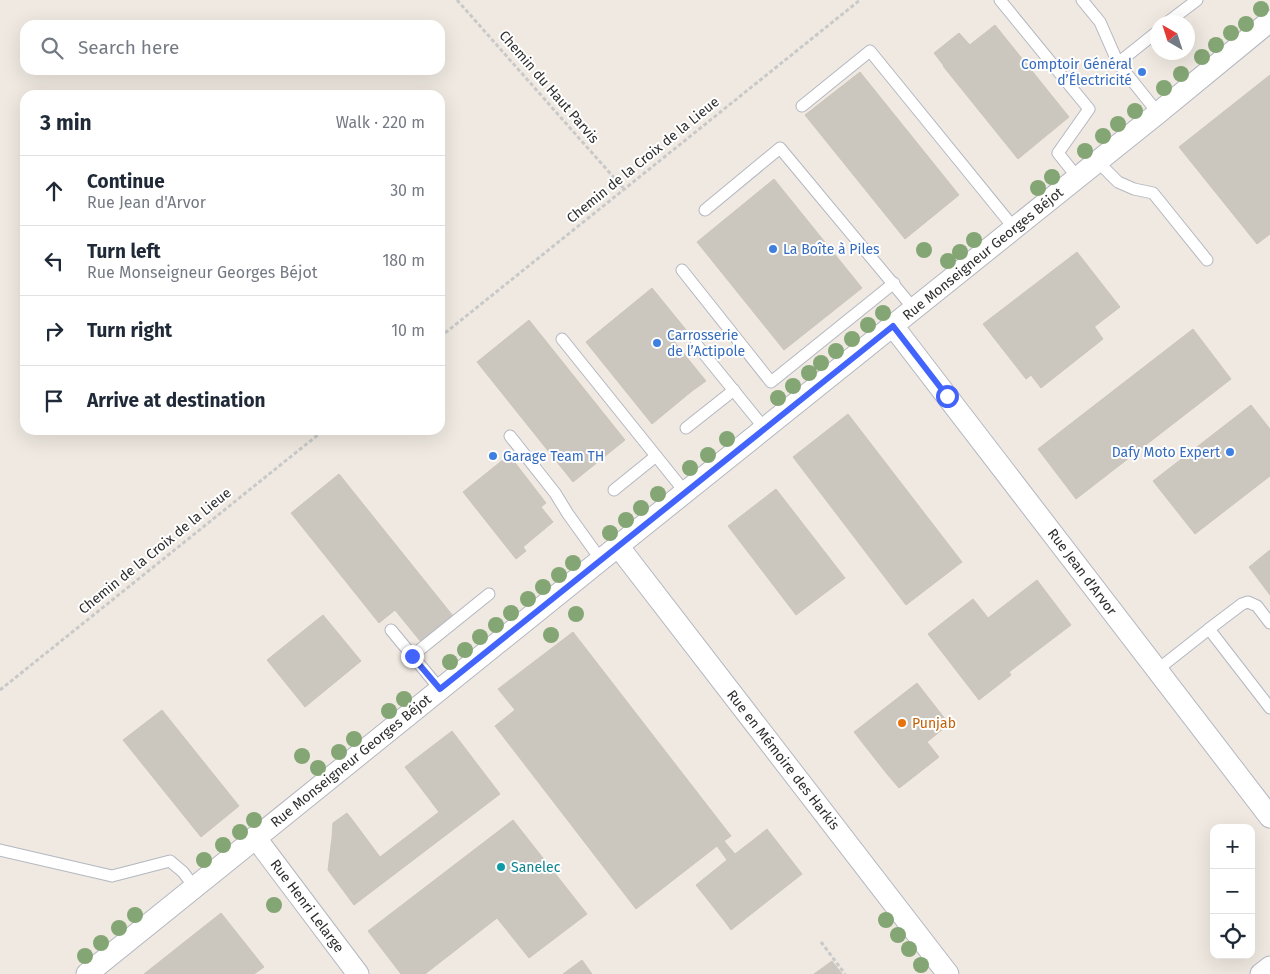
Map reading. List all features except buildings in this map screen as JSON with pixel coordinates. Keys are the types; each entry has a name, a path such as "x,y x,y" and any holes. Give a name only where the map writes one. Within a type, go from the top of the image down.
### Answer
{"street":[{"name":"Rue Monseigneur Georges Béjot","path":"87,974 1077,177 1158,114 1270,21"},
{"name":"Rue Jean d'Arvor","path":"893,326 1270,817"},
{"name":"Rue en Mémoire des Harkis","path":"618,546 948,974"},
{"name":"Rue Henri Lelarge","path":"255,838 358,974"},
{"path":"1261,974 1270,967"}],"lane":[{"path":"1000,0 1089,109 1058,152 1077,177"},
{"path":"1082,0 1100,22 1118,63 1158,114"},
{"path":"1177,15 1197,0"},
{"path":"1118,63 1150,37"},
{"path":"802,106 870,51 1014,228"},
{"path":"705,210 780,148 914,309"},
{"path":"1097,161 1118,182 1134,189 1154,193 1207,260"},
{"path":"682,270 771,382 894,283"},
{"path":"562,339 685,492"},
{"path":"696,344 765,428"},
{"path":"686,428 734,390"},
{"path":"510,436 555,493 601,560"},
{"path":"614,490 656,456"},
{"path":"412,656 488,594"},
{"path":"1157,670 1242,604 1248,602 1257,606 1270,622"},
{"path":"1210,629 1270,708"},
{"path":"390,630 440,689"},
{"path":"0,850 112,876 170,861 183,872 195,888"}],"path":[{"name":"Chemin du Haut Parvis","path":"457,0 624,189"},
{"name":"Chemin de la Croix de la Lieue","path":"445,333 860,0"},
{"name":"Chemin de la Croix de la Lieue","path":"0,690 318,435"},
{"path":"821,942 845,974"}],"place":[{"name":"Comptoir Général d’Électricité","path":"1142,72"},
{"name":"La Boîte à Piles","path":"773,249"},
{"name":"Carrosserie de l’Actipole","path":"657,343"},
{"name":"Dafy Moto Expert","path":"1230,452"},
{"name":"Garage Team TH","path":"493,456"},
{"name":"Punjab","path":"902,723"},
{"name":"Sanelec","path":"501,867"}],"route":[{"path":"412,656 440,689 893,326 947,396"}]}
